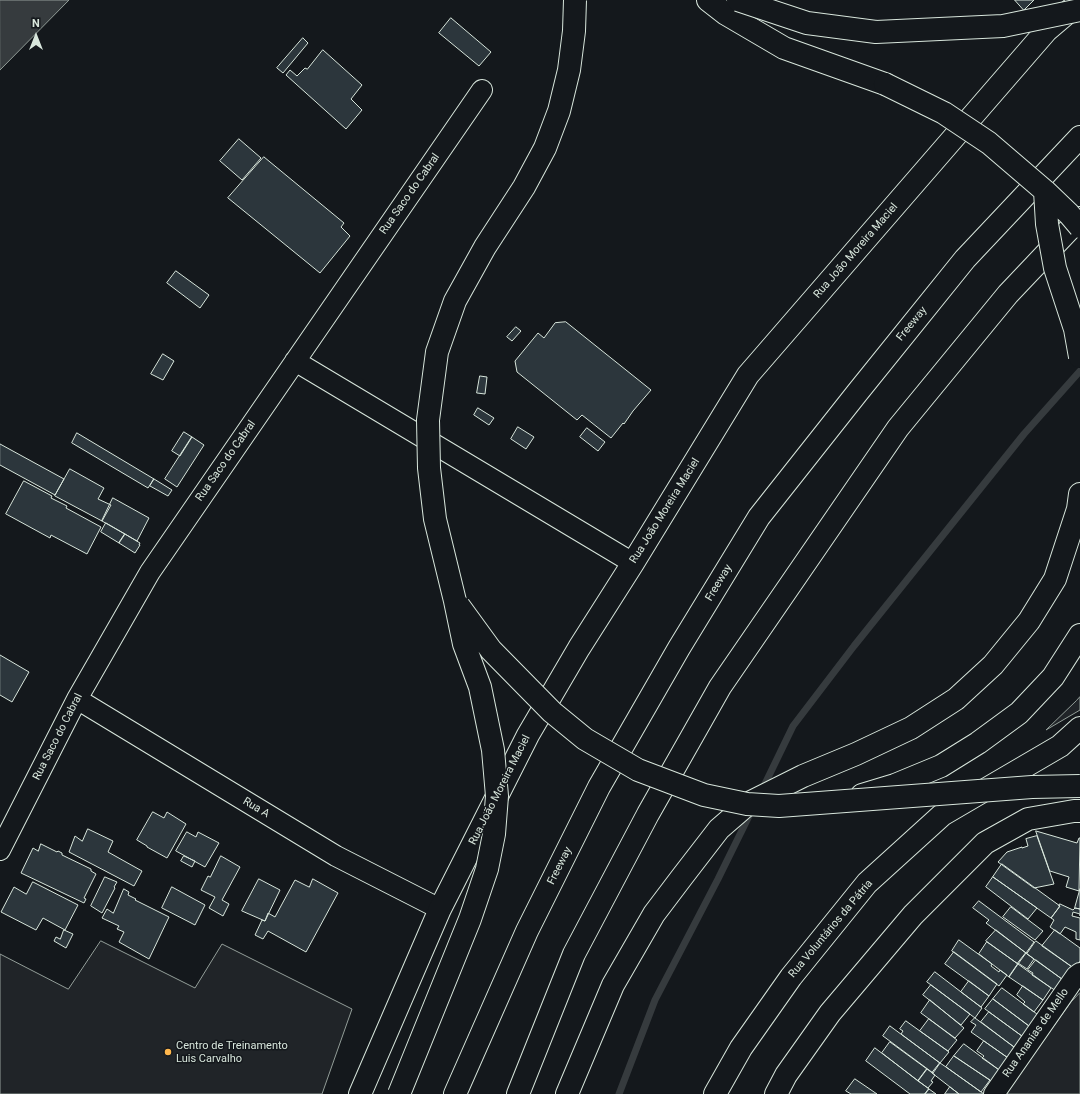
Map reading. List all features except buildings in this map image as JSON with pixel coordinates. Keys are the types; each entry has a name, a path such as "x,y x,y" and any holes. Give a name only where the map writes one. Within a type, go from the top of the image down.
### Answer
{"main road":[{"path":"399,1094 470,919 487,869 494,834 497,796 493,750 480,687 464,644 435,519 429,468 428,420 437,352 455,301 485,247 524,186 545,148 559,110 569,70 574,31 575,0"},
{"path":"708,0 726,14 784,48 885,84 944,113 989,143 1045,191 1080,227"},
{"path":"738,0 807,23 876,32 1003,26 1080,10"},
{"name":"Rua João Moreira Maciel","path":"360,1094 440,909 528,735 579,648 748,375 1047,30 1080,2"},
{"name":"Freeway","path":"455,1094 527,931 599,787 679,648 759,517 965,259 1080,137"},
{"path":"1045,191 1047,224 1055,268 1075,329 1080,357"},
{"path":"518,1094 574,954 648,814 720,687 898,428 1008,294 1080,218"},
{"path":"567,1094 613,985 654,914 720,829 749,803 803,776 856,754 912,728 956,698 993,665 1029,621 1055,579 1078,509 1080,494"},
{"path":"455,600 491,650 552,712 585,738 638,770 704,795 747,804 779,806 1032,787 1080,786"},
{"path":"842,802 895,785 941,766 978,743 1019,713 1053,677 1080,635"},
{"name":"Rua Voluntários da Pátria","path":"715,1094 740,1048 791,977 867,883 942,815 1060,746 1080,728"},
{"path":"776,1094 786,1075 830,1013 913,915 985,843 1028,819 1080,811"}],"street":[{"name":"Rua Saco do Cabral","path":"0,850 77,699 150,572 482,90"},
{"path":"295,361 633,563"},
{"name":"Rua A","path":"77,699 336,856 440,909"},
{"name":"Rua Ananias de Mello","path":"994,1094 1076,976 1080,973"}],"shaded area":[{"path":"0,0 69,0 0,70"},
{"path":"1080,697 1080,710 1046,730 1076,701"},
{"name":"Centro de Treinamento Luis Carvalho","path":"101,941 195,988 222,944 352,1009 322,1094 0,1094 0,954 68,989"},
{"path":"1080,993 1080,1094 1005,1094 1071,1002"}],"waterway":[{"path":"762,790 793,726 854,646 1024,434 1080,371"},
{"path":"619,1094 655,1000 751,812"}],"place":[{"name":"Centro de Treinamento Luis Carvalho","path":"168,1052"}]}
